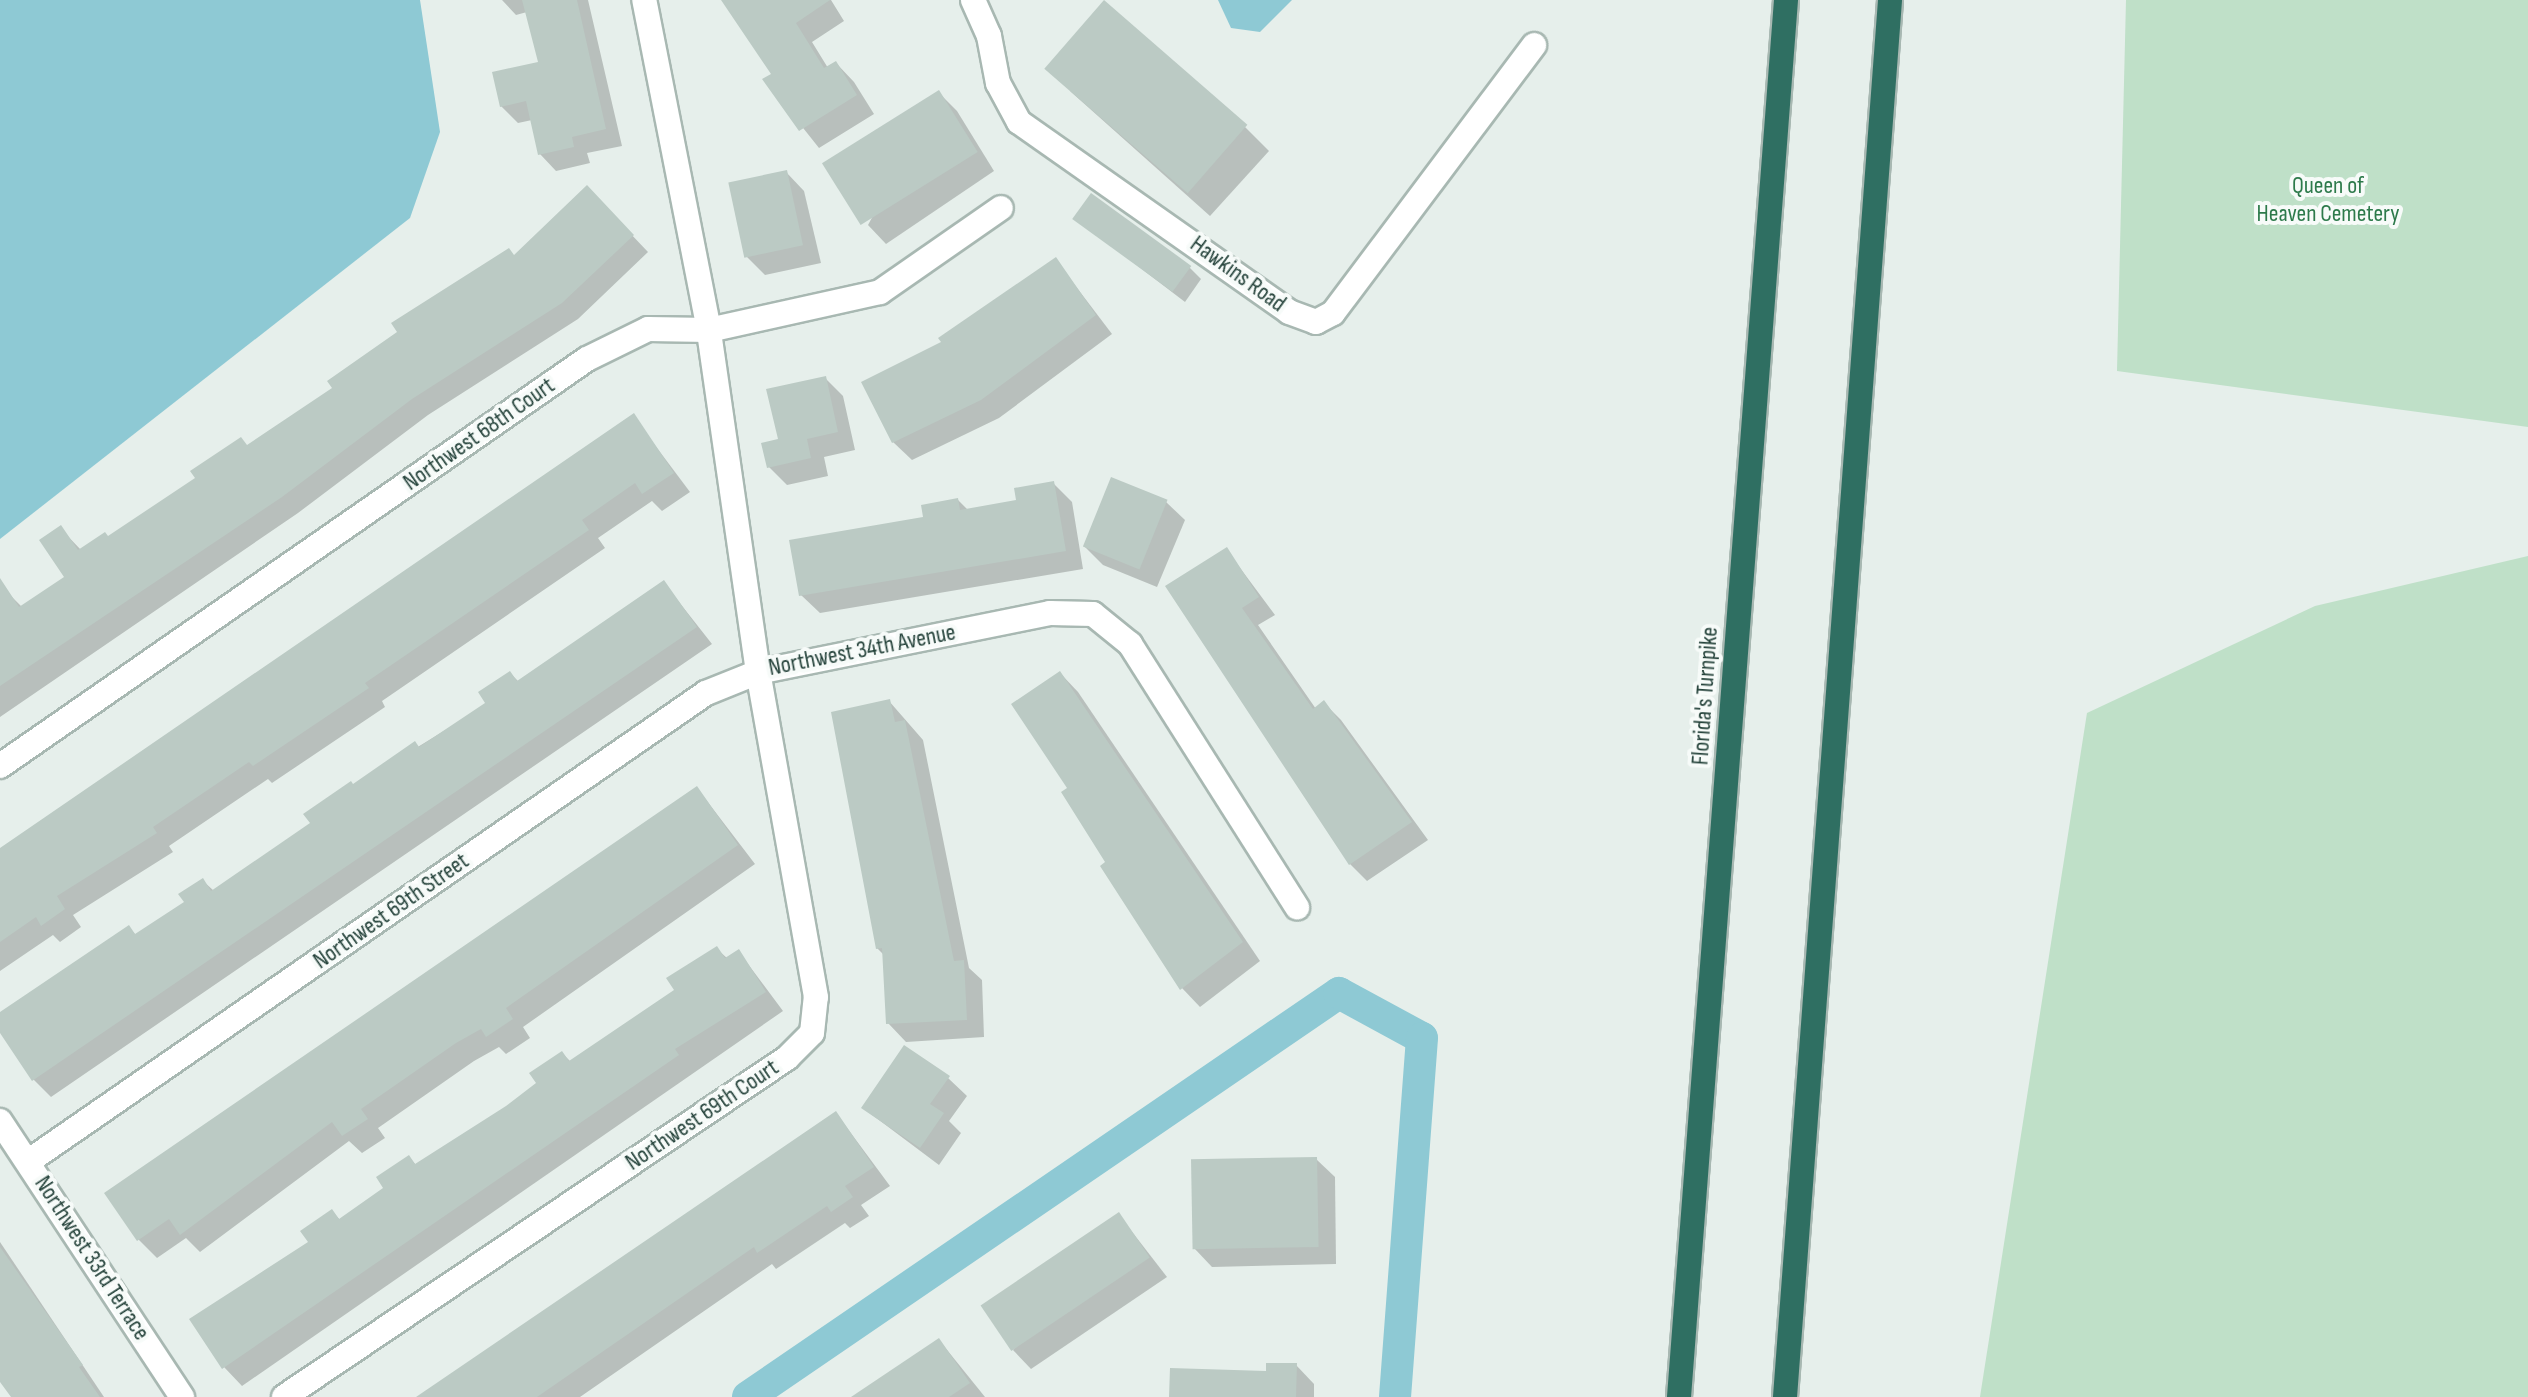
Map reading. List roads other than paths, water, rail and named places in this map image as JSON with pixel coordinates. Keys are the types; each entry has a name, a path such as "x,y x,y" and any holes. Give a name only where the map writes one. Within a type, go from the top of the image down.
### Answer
{"highway":[{"name":"Florida's Turnpike","path":"1679,1397 1786,0"},
{"path":"1785,1397 1890,0"}],"street":[{"name":"Northwest 34th Avenue","path":"644,0 709,330 758,672 1050,613 1093,614 1130,644 1297,907"},
{"name":"Hawkins Road","path":"973,0 989,36 998,83 1019,122 1289,312 1316,322 1333,313 1534,45"},
{"name":"Northwest 68th Court","path":"0,766 587,359 648,329 709,330 880,292 1001,208"},
{"name":"Northwest 69th Street","path":"29,1161 706,693 758,672"},
{"name":"Northwest 69th Court","path":"284,1397 787,1058 812,1033 816,997 758,672"},
{"name":"Northwest 33rd Terrace","path":"0,1121 182,1397"}],"water":[{"path":"0,0 420,0 440,132 410,218 0,539"},
{"path":"1218,0 1292,0 1260,32 1231,28"}],"waterway":[{"path":"748,1397 1339,993 1422,1038 1395,1397"}],"park label":[{"name":"Queen of Heaven Cemetery","path":"2328,200"}]}
